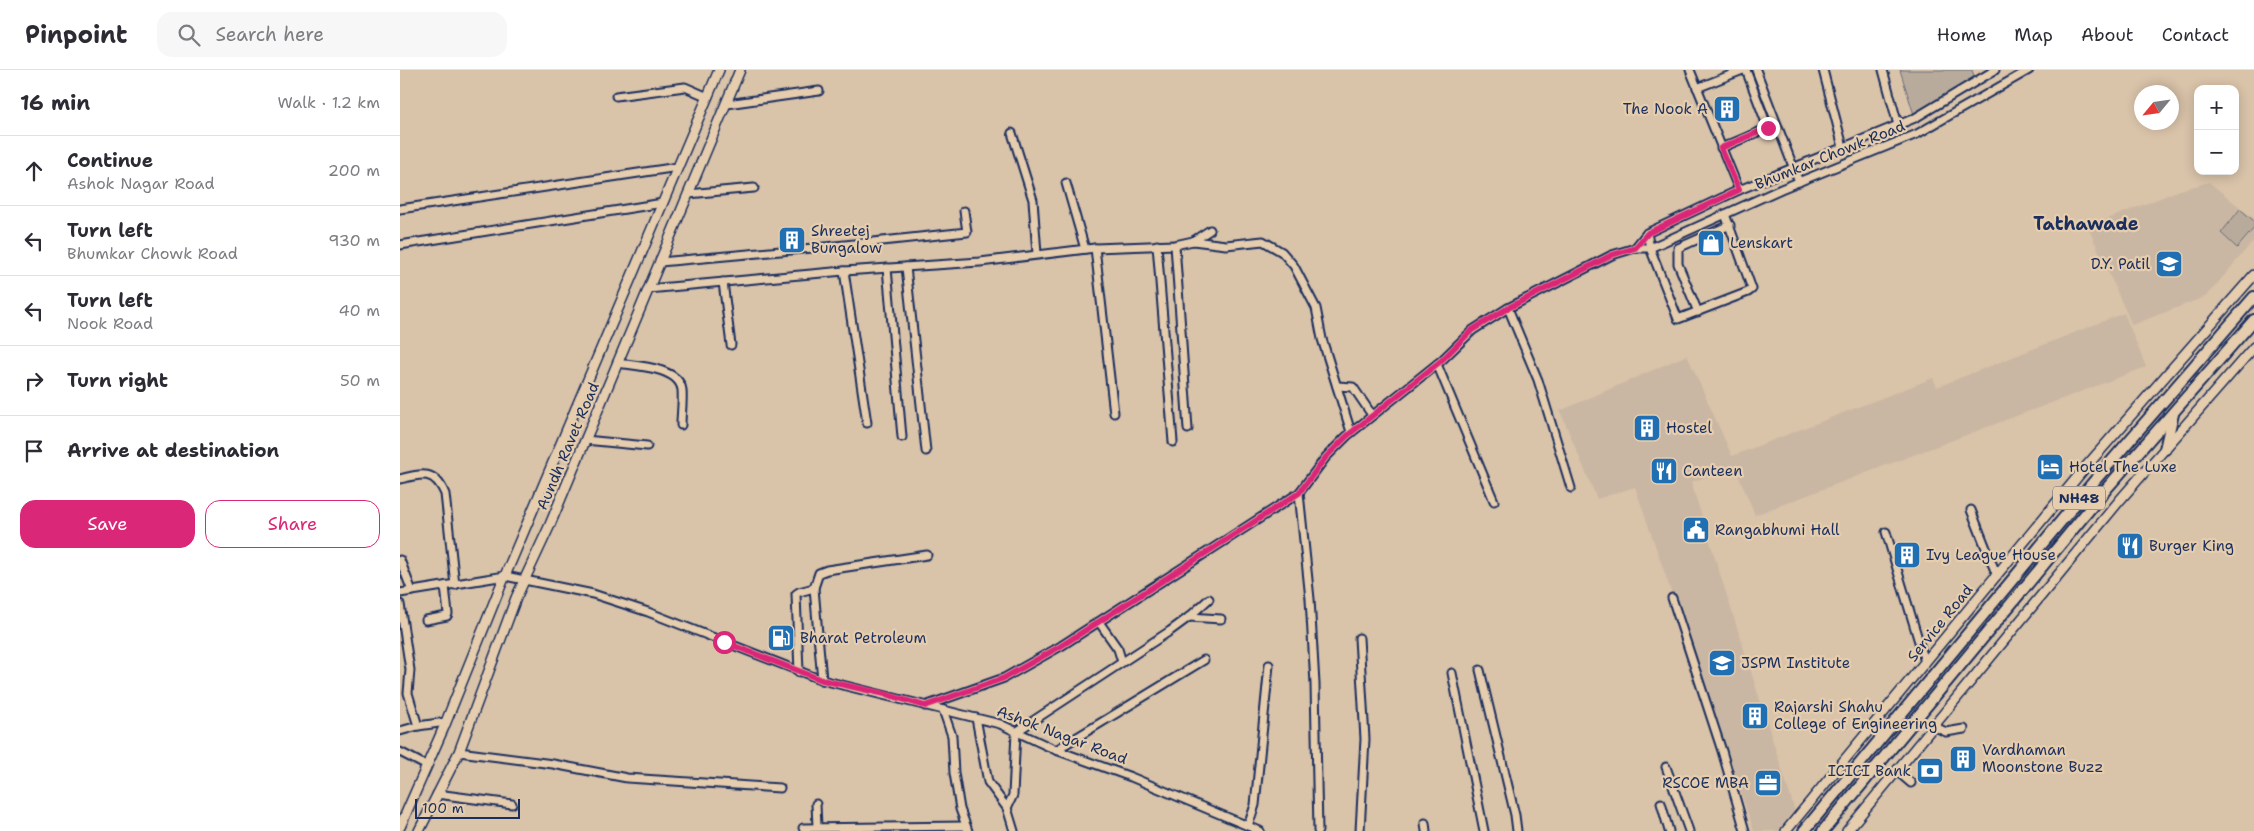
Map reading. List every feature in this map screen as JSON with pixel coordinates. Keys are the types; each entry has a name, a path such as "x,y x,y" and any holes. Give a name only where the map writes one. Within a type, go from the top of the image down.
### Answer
{"highway":[{"name":"NH48","path":"1804,831 2096,479 2254,297"},
{"name":"NH48","path":"1823,831 2107,488 2254,320"},
{"path":"2165,448 2173,414"}],"main road":[{"name":"Aundh Ravet Road","path":"400,827 446,722 719,70"},
{"name":"Aundh Ravet Road","path":"419,831 459,752 524,580 585,440 740,70"},
{"name":"Service Road","path":"1786,831 2084,469 2254,275"},
{"path":"1847,831 2120,500 2254,347"}],"street":[{"path":"1690,70 1739,190"},
{"path":"1697,88 1745,70 1768,128 1721,148"},
{"path":"1756,70 1799,182"},
{"path":"1823,70 1843,147"},
{"path":"1884,70 1898,125"},
{"name":"Bhumkar Chowk Road","path":"1635,248 1648,233 1739,190 1898,125 1931,109 1995,70"},
{"name":"Bhumkar Chowk Road","path":"925,706 1004,678 1099,622 1299,493 1326,457 1352,432 1437,364 1472,330 1508,308 1612,255 1635,248 1650,248 1799,182 1917,134 2029,70"},
{"path":"616,96 684,87 708,97"},
{"path":"727,104 819,91"},
{"path":"1012,133 1033,200 1037,254"},
{"path":"400,209 678,167"},
{"path":"1066,183 1085,249"},
{"path":"688,194 754,188"},
{"path":"400,245 663,203"},
{"path":"660,262 967,232 964,211"},
{"path":"1648,233 1650,248 1678,320 1752,289 1725,214"},
{"path":"1698,312 1678,264 1678,248 1730,225"},
{"path":"1193,241 1210,230"},
{"path":"648,289 844,271 980,262 1095,248 1175,245 1193,241 1226,245 1263,241 1282,252 1294,266 1316,308 1322,338 1352,432"},
{"path":"1157,245 1173,442"},
{"path":"1175,245 1188,429"},
{"path":"1095,248 1114,413"},
{"path":"906,267 926,451"},
{"path":"887,268 902,438"},
{"path":"844,271 867,423"},
{"path":"723,282 731,345"},
{"path":"1508,308 1538,380 1571,488"},
{"path":"617,363 667,372 677,378 682,388 681,425"},
{"path":"1437,364 1494,501"},
{"path":"1337,386 1353,387 1372,415"},
{"path":"585,440 646,446"},
{"path":"400,479 415,475 432,476 437,478 443,489 455,585"},
{"path":"1299,493 1310,599 1315,684 1318,831"},
{"path":"1971,510 1997,576"},
{"path":"1886,532 1925,662"},
{"path":"822,680 814,588 817,577 827,570 927,555"},
{"path":"400,560 412,591"},
{"path":"400,593 506,576"},
{"name":"Ashok Nagar Road","path":"506,576 593,594 648,612 822,680 885,694 925,706 1000,724 1056,750 1131,777 1260,831"},
{"path":"426,620 447,616 445,586"},
{"path":"799,672 796,594 814,588"},
{"path":"1672,598 1719,741 1745,831"},
{"path":"1007,808 1013,796 1016,732 1190,617 1209,599"},
{"path":"400,604 403,643 410,670 408,693 418,726"},
{"path":"1190,617 1221,619"},
{"path":"1099,622 1118,648 1122,662"},
{"path":"1359,638 1365,739 1360,831"},
{"path":"1056,750 1204,660"},
{"path":"1248,826 1255,805 1269,665"},
{"path":"1480,670 1515,815 1517,831"},
{"path":"1452,673 1484,831"},
{"path":"803,828 967,828 960,809 954,773 952,736 943,710"},
{"path":"976,718 988,782 1007,808 1014,831"},
{"path":"400,732 418,726 446,722"},
{"path":"1934,726 1946,732 1964,730"},
{"path":"400,752 427,766"},
{"path":"459,752 553,764 633,778 780,788"},
{"path":"1666,767 1689,831"},
{"path":"1897,771 1911,783"},
{"path":"438,794 512,804"},
{"path":"1661,803 1669,831"},
{"path":"816,804 817,827"},
{"path":"1425,823 1426,831"}],"shaded area":[{"path":"1900,70 1972,70 1975,79 1915,118"},
{"name":"D.Y. Patil","path":"2209,182 2254,219 2254,240 2207,296 2132,325 2088,227 2180,190"},
{"path":"2240,209 2254,221 2254,228 2237,248 2221,233"},
{"name":"JSPM Institute","path":"2124,313 2146,367 1755,515 1735,467 1691,482 1795,811 1779,831 1754,831 1635,487 1597,499 1560,411 1687,355 1732,456 1933,378 1937,387"}],"place":[{"name":"The Nook A","path":"1727,109"},
{"name":"Shreetej Bungalow","path":"792,240"},
{"name":"Lenskart","path":"1711,243"},
{"name":"D.Y. Patil","path":"2169,264"},
{"name":"Hostel","path":"1647,428"},
{"name":"Hotel The Luxe","path":"2050,467"},
{"name":"Canteen","path":"1664,471"},
{"name":"Rangabhumi Hall","path":"1696,530"},
{"name":"Burger King","path":"2130,546"},
{"name":"Ivy League House","path":"1907,555"},
{"name":"Bharat Petroleum","path":"781,638"},
{"name":"JSPM Institute","path":"1722,663"},
{"name":"Rajarshi Shahu College of Engineering","path":"1755,716"},
{"name":"Vardhaman Moonstone Buzz","path":"1963,759"},
{"name":"ICICI Bank","path":"1930,771"},
{"name":"RSCOE MBA","path":"1768,783"}],"district":[{"name":"Tathawade","path":"2086,224"}],"route":[{"path":"724,642 822,680 885,694 925,706 1004,678 1061,646 1299,493 1326,457 1347,436 1394,396 1442,360 1472,330 1508,308 1612,255 1635,248 1648,233 1739,190 1721,148 1768,128"}]}
